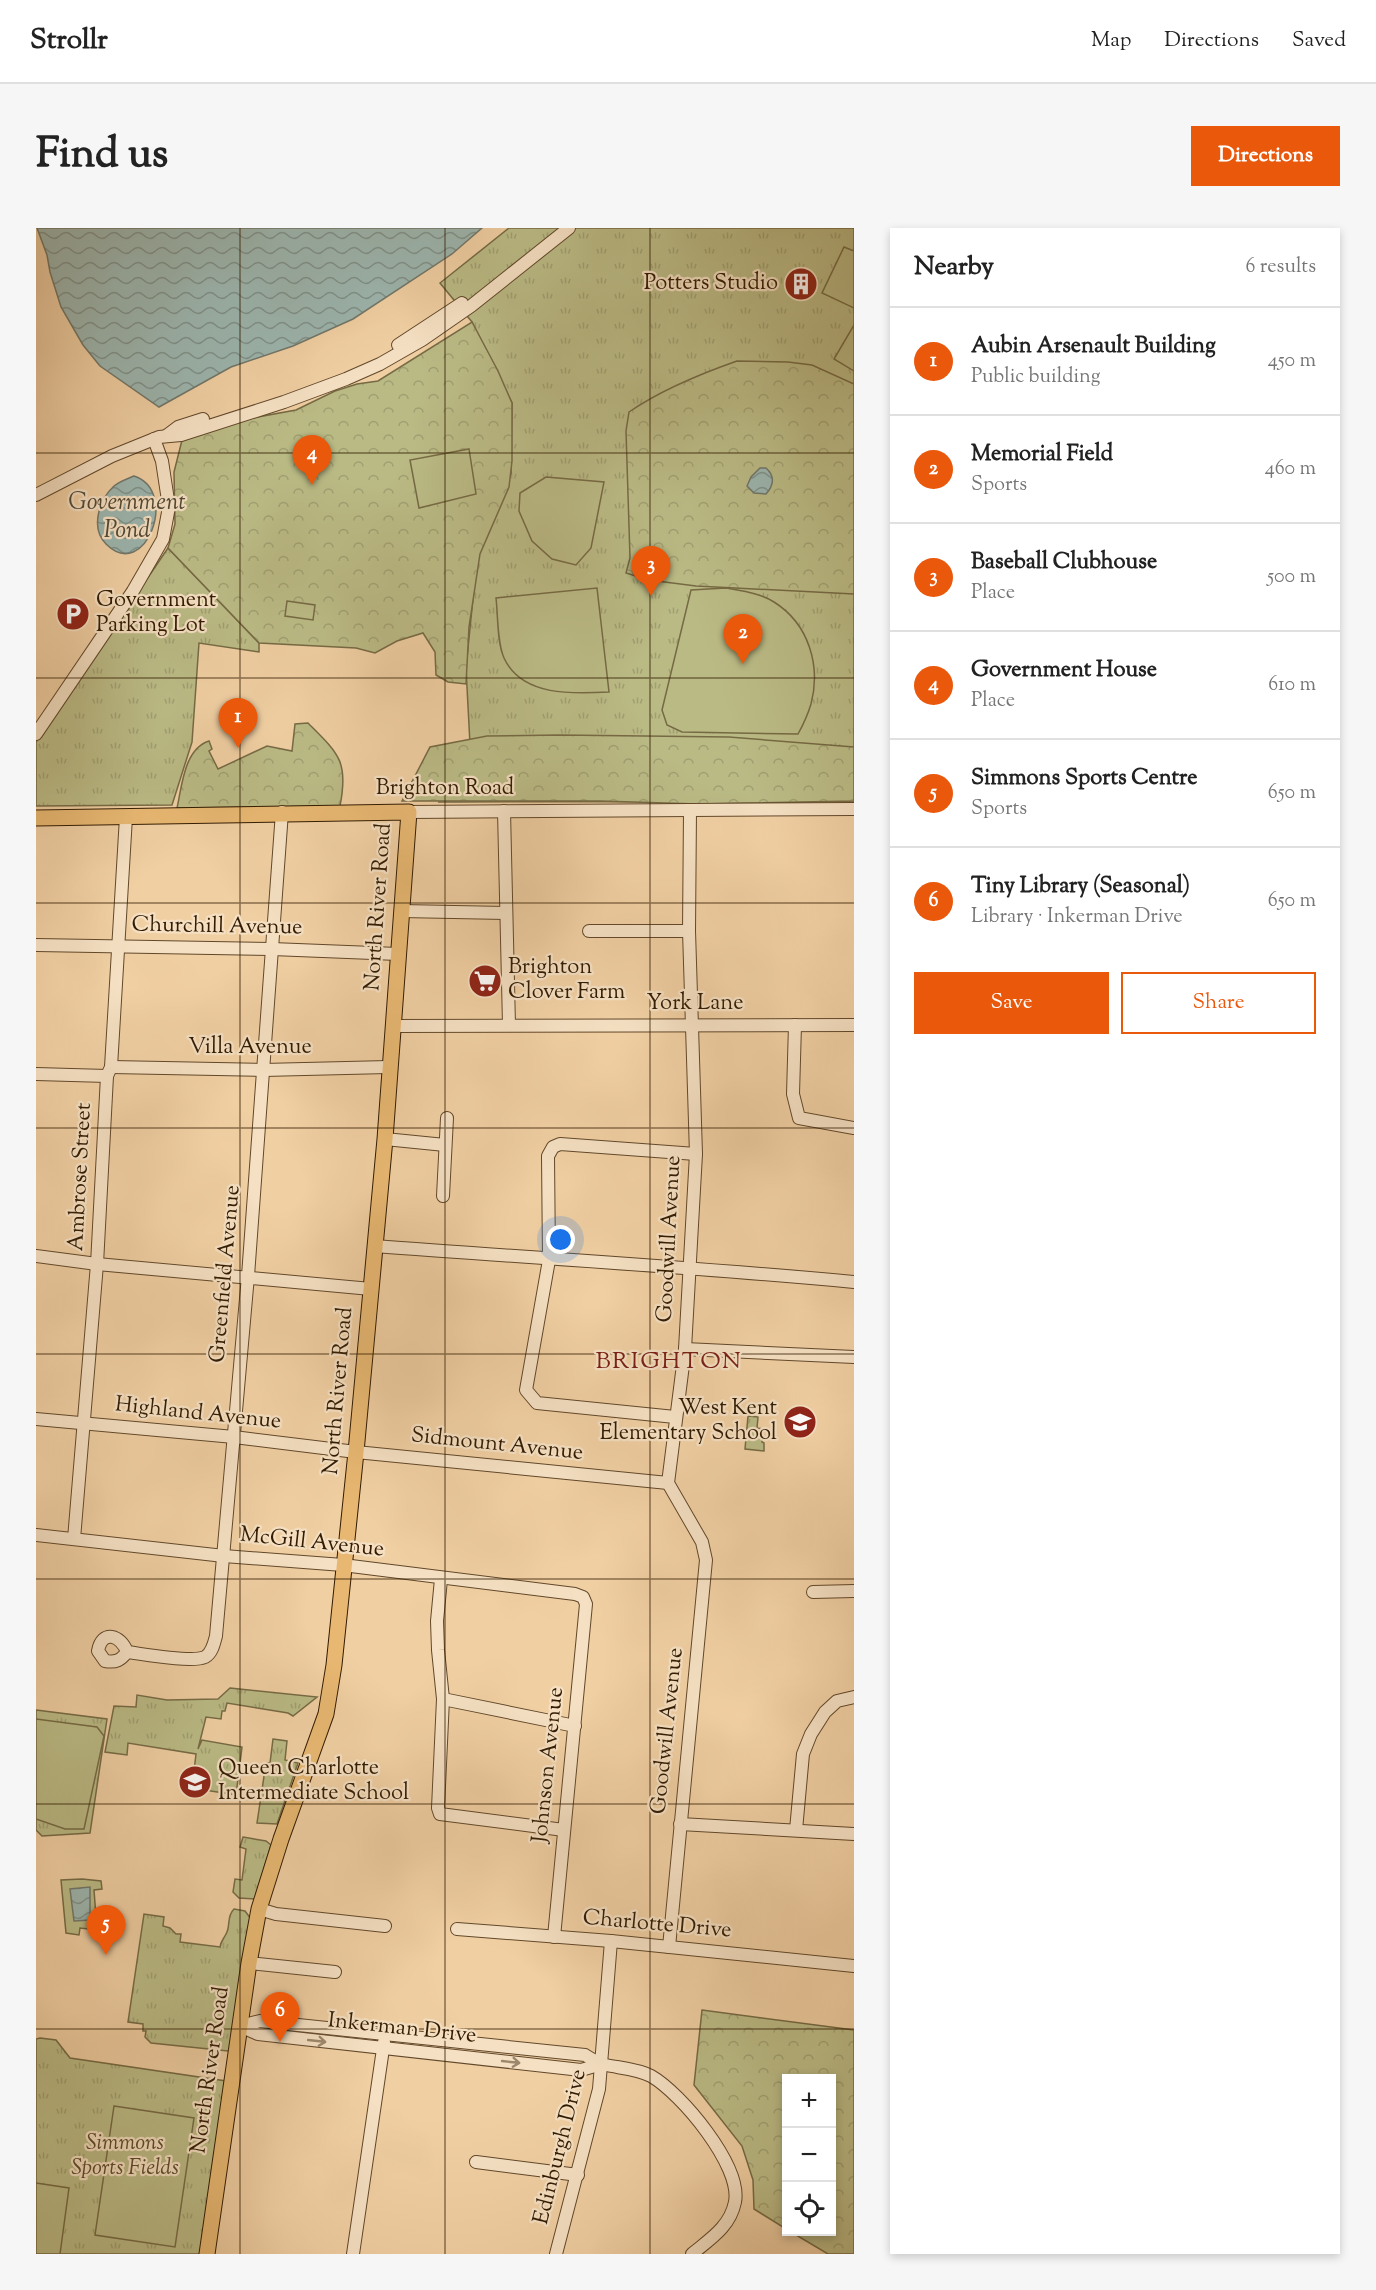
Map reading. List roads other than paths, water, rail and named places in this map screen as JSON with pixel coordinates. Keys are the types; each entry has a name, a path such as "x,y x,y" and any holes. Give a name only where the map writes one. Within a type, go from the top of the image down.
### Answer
{"main road":[{"name":"Brighton Road","path":"36,818 126,818 282,812 409,812"},
{"name":"North River Road","path":"207,2254 249,1963 260,1909 281,1839 326,1714 334,1665 385,1139 388,1067 409,812"}],"street":[{"path":"36,495 112,456 160,437 178,427 340,373 390,350 485,287 556,228"},
{"path":"160,437 181,435 284,402 380,364 422,340 471,306 569,228"},
{"path":"36,734 133,591 163,539 169,507 160,437"},
{"name":"Brighton Road","path":"409,812 854,809"},
{"name":"Goodwill Avenue","path":"669,1947 706,1560 702,1542 668,1483 671,1475 675,1417 685,1349 696,1154 689,931 690,810"},
{"path":"504,811 509,1025"},
{"name":"Greenfield Avenue","path":"128,1652 194,1659 206,1656 212,1649 216,1636 248,1276 282,812"},
{"name":"Ambrose Street","path":"74,1539 97,1264 126,818"},
{"path":"401,911 506,913"},
{"path":"589,932 689,931"},
{"name":"Churchill Avenue","path":"36,945 272,949 398,954"},
{"path":"795,1025 793,1094 799,1118 854,1128"},
{"name":"York Lane","path":"392,1026 854,1025"},
{"name":"Villa Avenue","path":"36,1074 388,1067"},
{"path":"443,1196 447,1118"},
{"path":"385,1139 445,1145"},
{"path":"675,1417 537,1403 526,1390 549,1260 548,1156 553,1147 560,1144 696,1154"},
{"path":"375,1246 549,1260 691,1267 854,1282"},
{"path":"36,1256 97,1264 371,1289"},
{"path":"685,1349 854,1357"},
{"name":"Highland Avenue","path":"36,1419 234,1437 356,1452"},
{"name":"Sidmount Avenue","path":"356,1452 668,1483"},
{"name":"McGill Avenue","path":"36,1535 224,1556 343,1565 584,1597"},
{"path":"441,1579 437,1621 443,1699 438,1808 440,1814 564,1830"},
{"path":"813,1592 854,1591"},
{"name":"Johnson Avenue","path":"554,1937 586,1604 584,1597"},
{"path":"796,1830 803,1754 811,1734 825,1712 837,1701 854,1697"},
{"path":"443,1699 575,1726"},
{"path":"680,1824 854,1834"},
{"path":"260,1909 276,1914 386,1926"},
{"name":"Charlotte Drive","path":"457,1929 611,1941 854,1966"},
{"name":"Edinburgh Drive","path":"556,2254 594,2115 602,2064 611,1941"},
{"name":"North River Road","path":"249,1963 335,1972"},
{"name":"Inkerman Drive","path":"240,2026 260,2021 585,2055 602,2064 648,2074 664,2084 688,2106 708,2133 735,2184 735,2201 729,2218 719,2234 692,2254"},
{"name":"Inkerman Drive","path":"240,2026 258,2034 581,2070 602,2064"},
{"path":"353,2254 385,2034"},
{"path":"476,2162 578,2175"}],"water":[{"path":"37,228 482,228 452,254 353,319 293,346 231,367 159,407 100,366 83,345 61,307"},
{"path":"760,468 766,468 772,477 771,487 766,494 754,493 747,486 751,477"},
{"name":"Government Pond","path":"134,476 148,485 155,498 156,514 152,530 144,544 133,552 120,553 106,544 101,537 98,530 98,514 104,499 114,486"},
{"path":"90,1887 90,1920 74,1921 70,1889"}],"place":[{"name":"Potters Studio","path":"801,284"},
{"name":"Government House","path":"312,485"},
{"name":"Baseball Clubhouse","path":"651,596"},
{"name":"Government Parking Lot","path":"73,614"},
{"name":"Memorial Field","path":"743,664"},
{"name":"Aubin Arsenault Building","path":"238,748"},
{"name":"Brighton Clover Farm","path":"485,981"},
{"name":"West Kent Elementary School","path":"800,1422"},
{"name":"Queen Charlotte Intermediate School","path":"195,1782"},
{"name":"Simmons Sports Centre","path":"106,1955"},
{"name":"Tiny Library (Seasonal)","path":"280,2042"}],"district":[{"name":"BRIGHTON","path":"669,1362"}],"park label":[{"name":"Simmons Sports Fields","path":"125,2156"}]}
